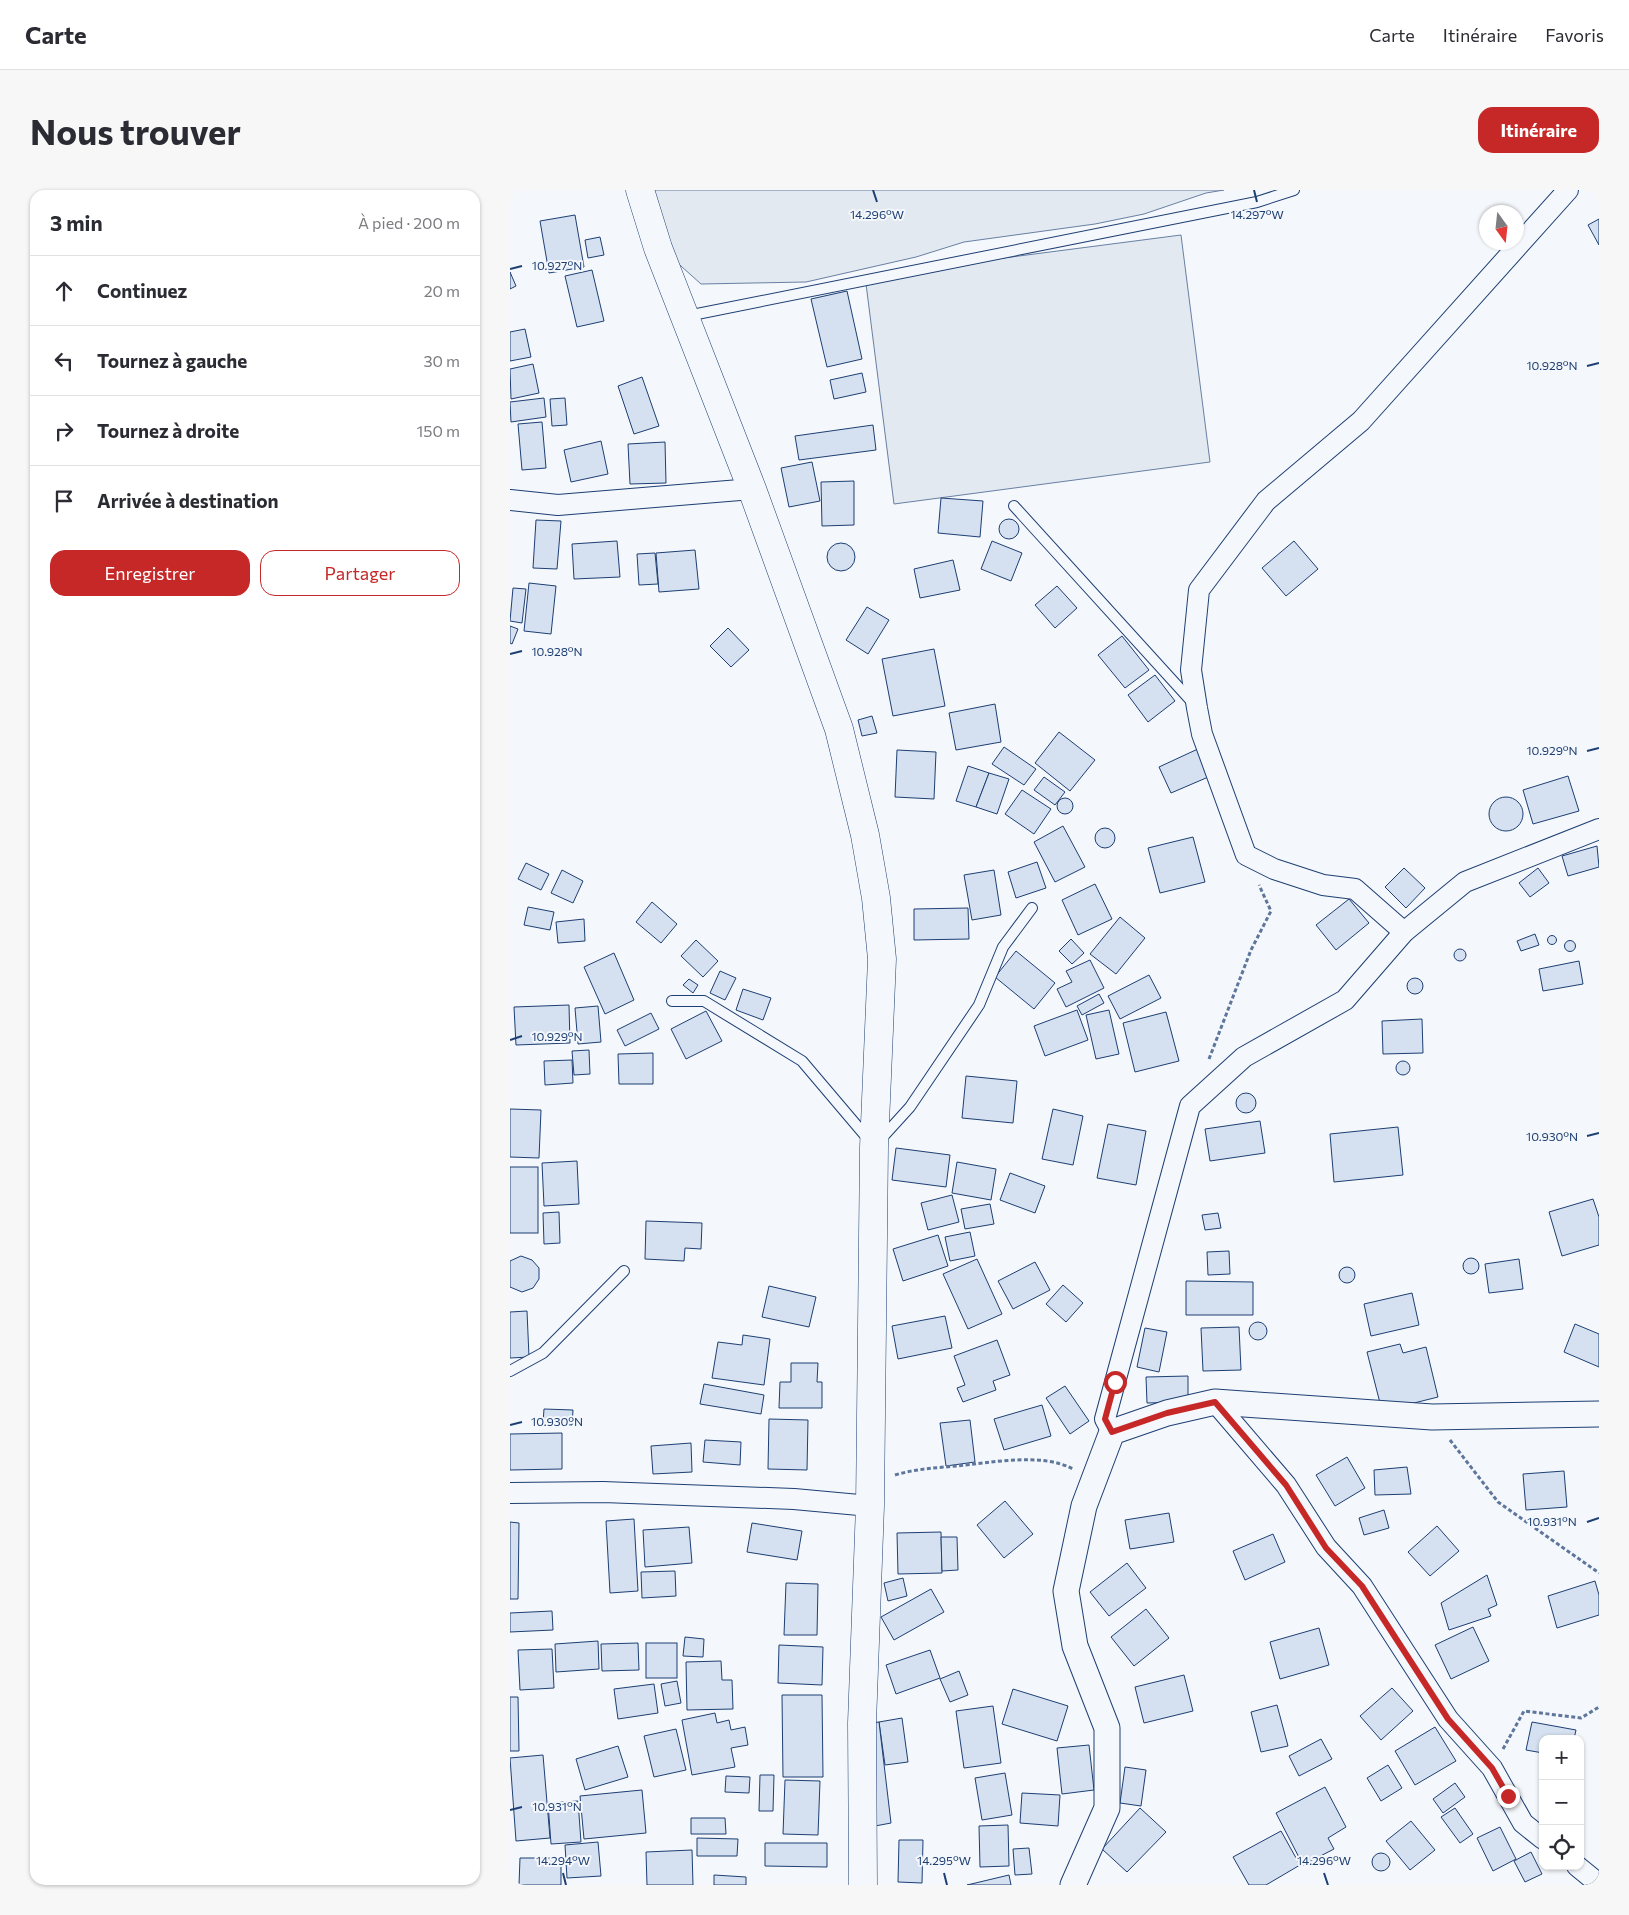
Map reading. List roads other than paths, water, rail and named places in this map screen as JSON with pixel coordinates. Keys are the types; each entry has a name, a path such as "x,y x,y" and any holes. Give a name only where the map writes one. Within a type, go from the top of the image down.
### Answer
{"highway":[{"path":"640,190 658,248 752,489 839,729 865,835 876,898 882,959 874,1147 870,1494 862,1723 863,1885"}],"street":[{"path":"1404,932 1355,889 1323,885 1274,869 1246,855 1224,800 1202,734 1197,708 1191,670 1199,590 1266,501 1361,421 1568,190"},
{"path":"510,500 558,505 752,489"},
{"path":"1073,1885 1107,1808 1107,1728 1075,1646 1066,1591 1084,1506 1112,1432 1105,1419 1190,1106 1244,1057 1345,1000 1404,932 1465,882 1599,829"},
{"path":"1112,1432 1167,1413 1215,1402 1432,1417 1599,1414"},
{"path":"1215,1402 1286,1485 1326,1548 1362,1586 1448,1719 1492,1768 1523,1823 1539,1836"},
{"path":"510,1493 603,1492 794,1499 870,1494"},
{"path":"1582,1870 1599,1884"}],"lane":[{"path":"686,316 1257,202 1294,190"},
{"path":"1014,506 1197,708"},
{"path":"672,1001 704,1001 802,1061 874,1147 910,1107 979,1005 1003,947 1032,908"},
{"path":"510,1371 543,1353 624,1271"}]}
